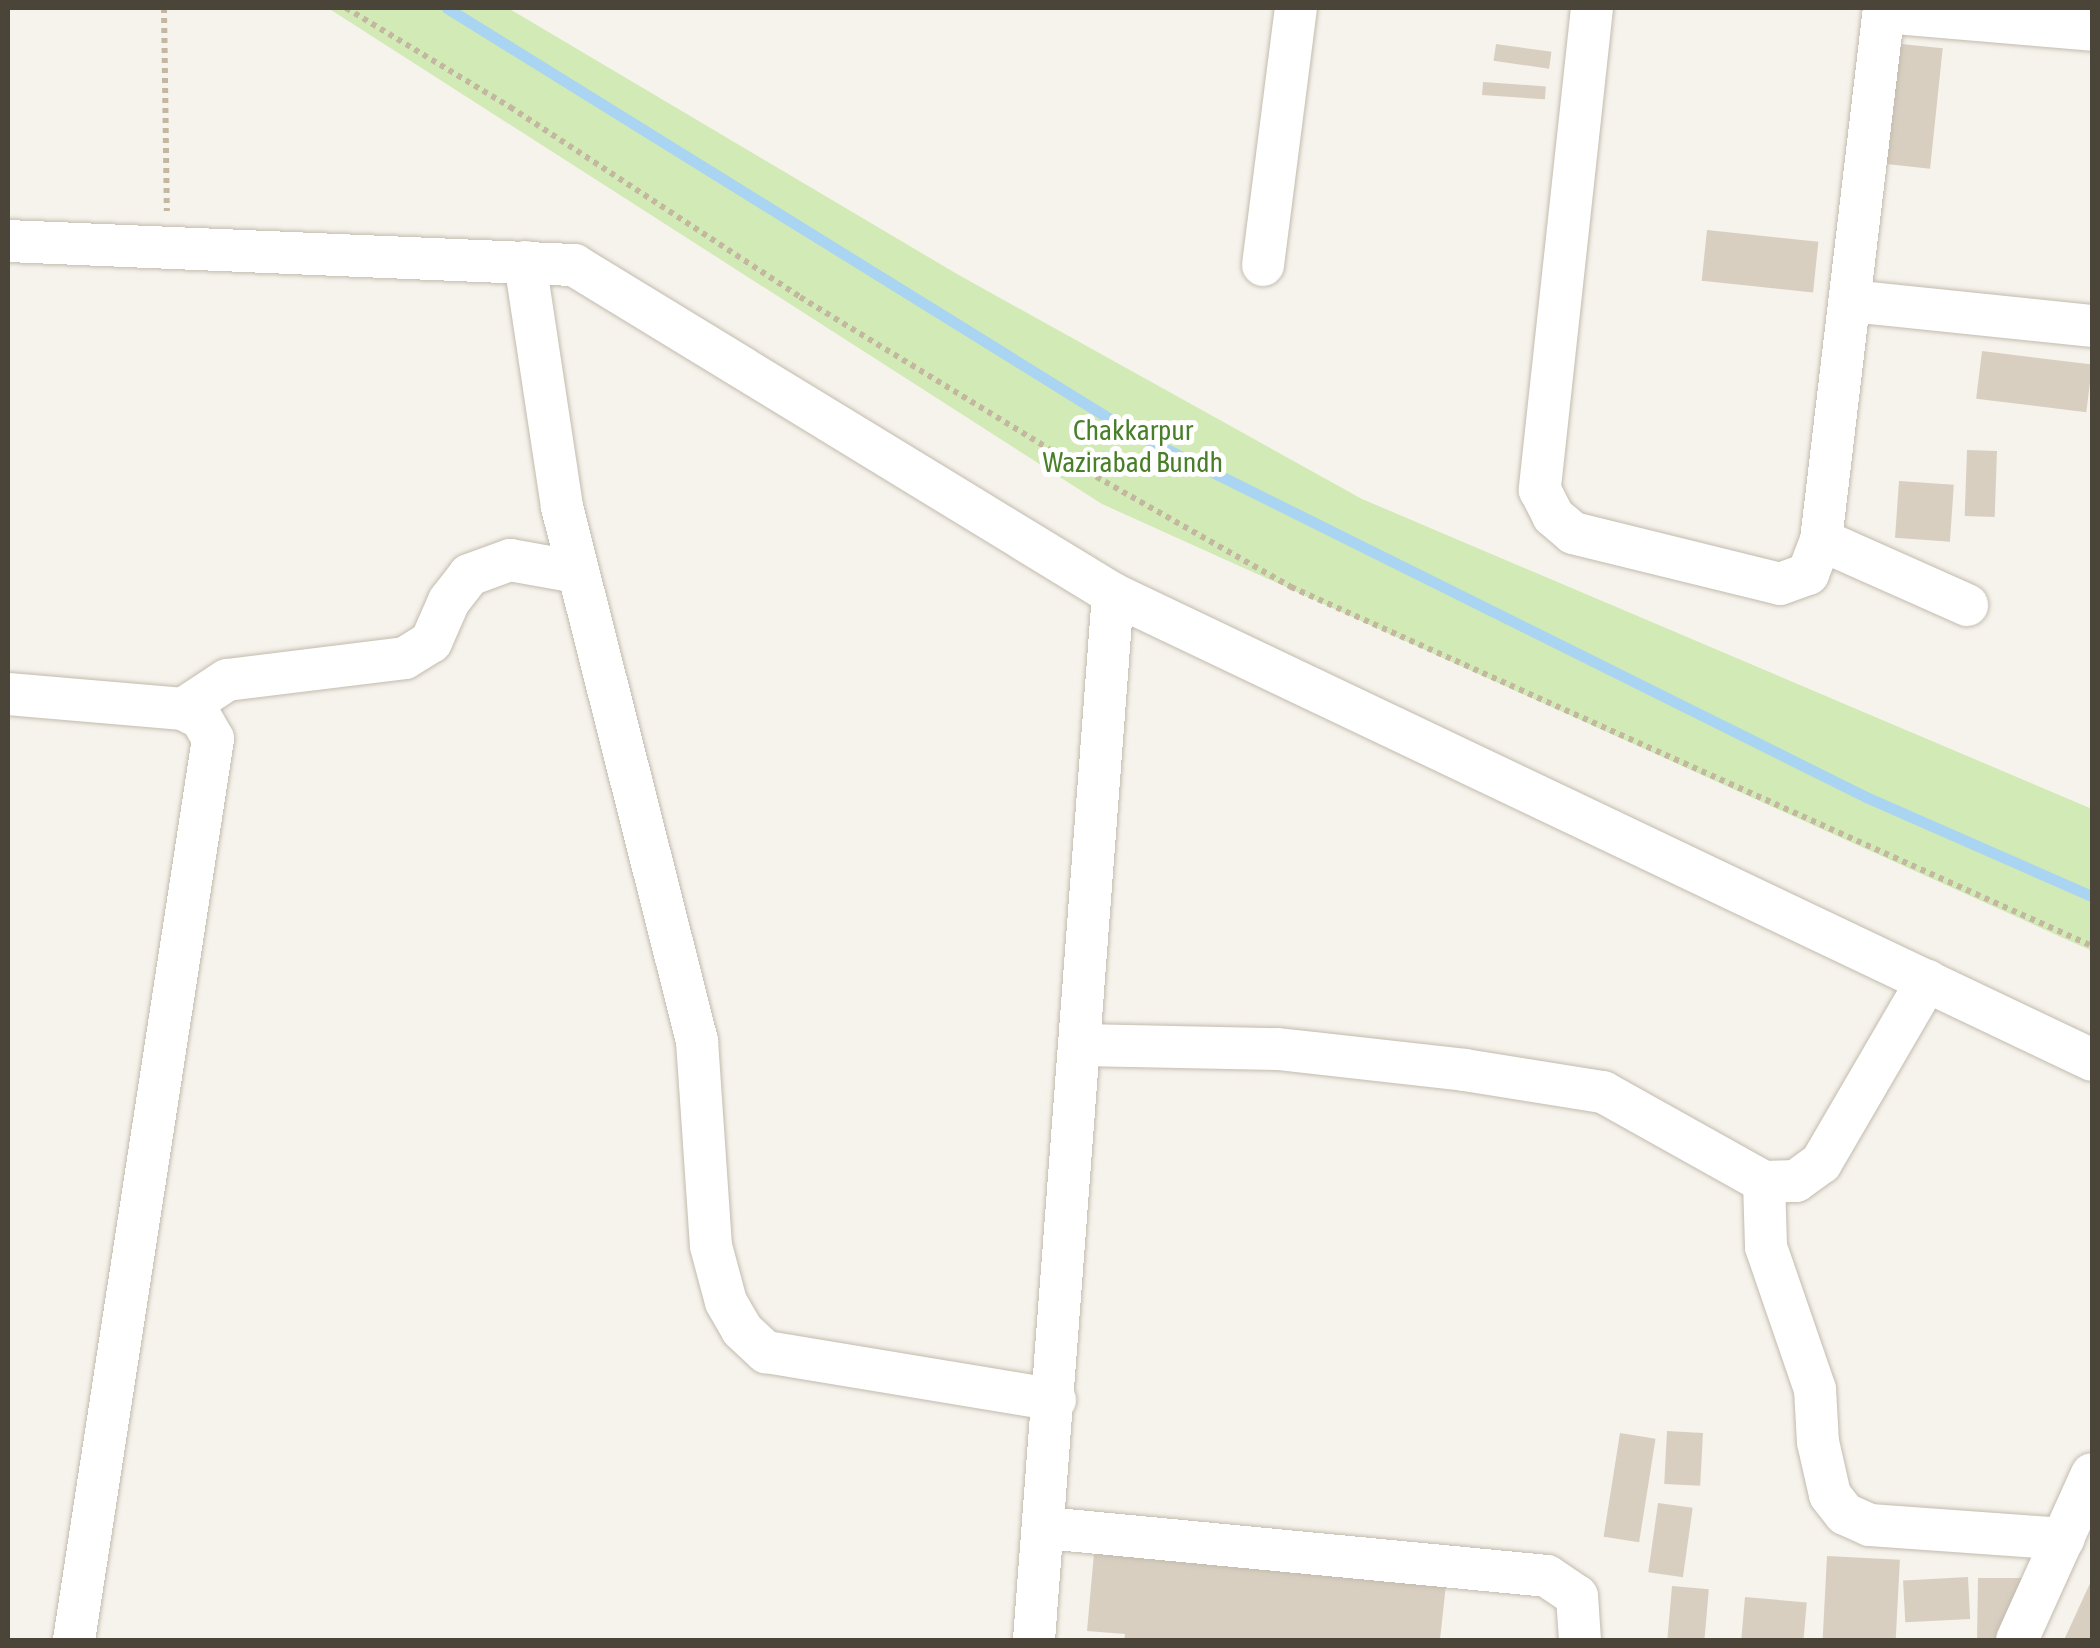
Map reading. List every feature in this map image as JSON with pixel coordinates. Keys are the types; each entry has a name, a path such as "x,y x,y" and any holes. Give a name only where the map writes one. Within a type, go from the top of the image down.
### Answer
{"street":[{"path":"1264,265 1296,8"},
{"path":"1592,8 1540,490 1553,516 1573,533 1780,584 1808,574 1821,540 1884,10 2092,30"},
{"path":"8,241 574,266 1113,594 2092,1060"},
{"path":"525,262 562,507 697,1042 712,1246 726,1302 742,1330 766,1352 1056,1400"},
{"path":"1850,301 2092,326"},
{"path":"1821,540 1967,605"},
{"path":"183,709 227,680 405,658 431,642 449,601 469,575 510,560 578,572"},
{"path":"1034,1640 1056,1400 1113,594"},
{"path":"8,694 183,709 201,718 213,740 74,1640"},
{"path":"1080,1045 1278,1049 1465,1070 1602,1092 1764,1182 1796,1181 1821,1163 1927,982"},
{"path":"1764,1182 1766,1247 1777,1289 1802,1343 1814,1389 1830,1495 1845,1514 1870,1524 2063,1539"},
{"path":"2017,1640 2092,1474"},
{"path":"1046,1528 1547,1576 1577,1596 1580,1640"}],"path":[{"path":"164,8 167,247"},
{"path":"346,8 510,107 800,297 1079,467 1291,587 2092,946"}],"green space":[{"name":"Chakkarpur Wazirabad Bundh","path":"328,8 508,8 957,274 1362,499 2092,809 2092,951 1102,504"}],"building":[{"path":"1892,43 1943,48 1930,169 1879,163"},
{"path":"1496,44 1551,52 1549,69 1494,61"},
{"path":"1483,82 1546,86 1545,99 1482,95"},
{"path":"1707,230 1818,242 1813,292 1702,281"},
{"path":"1982,351 2092,365 2086,412 1976,399"},
{"path":"1967,450 1997,451 1995,517 1965,516"},
{"path":"1899,481 1954,485 1950,542 1895,538"},
{"path":"1667,1431 1703,1433 1700,1486 1664,1484"},
{"path":"1620,1433 1656,1439 1639,1542 1604,1537"},
{"path":"1658,1503 1693,1508 1683,1577 1648,1572"},
{"path":"1095,1542 1447,1575 1440,1640 1124,1640 1125,1634 1087,1631"},
{"path":"1827,1556 1900,1560 1896,1640 1823,1640"},
{"path":"1968,1577 1970,1619 1905,1622 1903,1580"},
{"path":"1978,1578 2036,1578 2024,1621 1994,1640 1977,1640"},
{"path":"2092,1579 2092,1640 2064,1640"},
{"path":"1672,1586 1709,1589 1704,1640 1667,1640"},
{"path":"1745,1597 1807,1602 1803,1640 1741,1640"}],"waterway":[{"path":"447,8 1128,430 1866,797 2092,896"}]}
